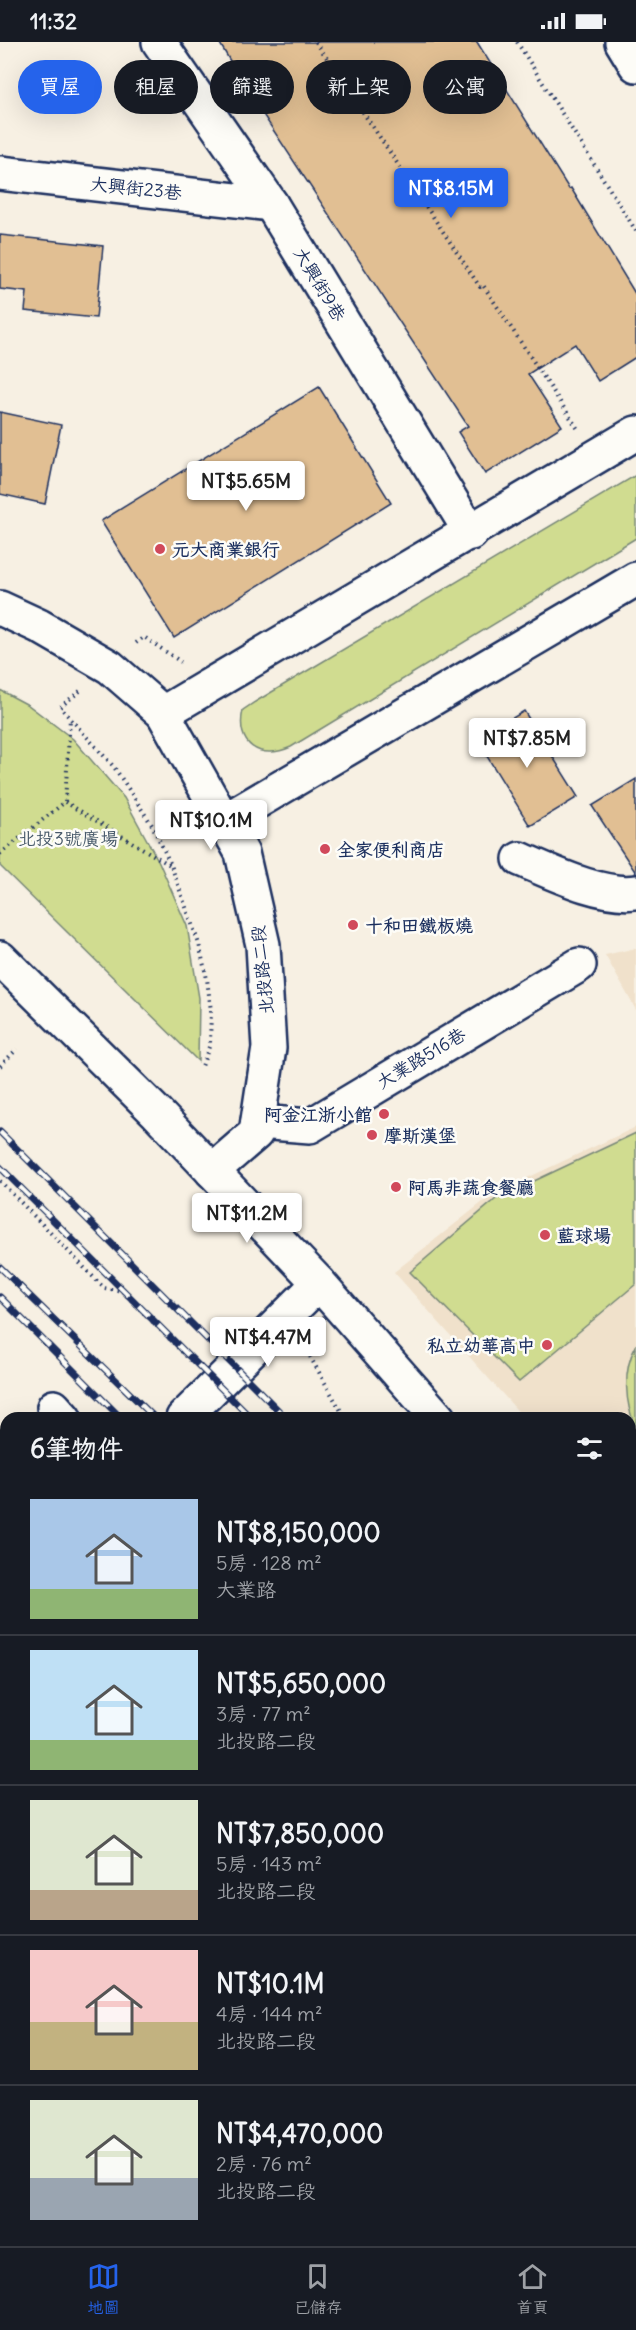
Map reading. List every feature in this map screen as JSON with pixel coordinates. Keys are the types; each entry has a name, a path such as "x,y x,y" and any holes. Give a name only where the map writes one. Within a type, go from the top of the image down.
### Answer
{"street":[{"name":"大興街9巷","path":"159,42 272,204 471,533"},
{"path":"622,42 636,65"},
{"name":"大興街23巷","path":"0,173 272,204"},
{"path":"163,713 636,434"},
{"path":"224,821 636,579"},
{"name":"北投路二段","path":"0,608 39,626 110,667 163,713 242,853 263,945 269,1048 255,1133 212,1171"},
{"path":"520,859 572,882 626,893 636,892"},
{"path":"0,958 212,1171 319,1283 433,1412"},
{"name":"大業路516巷","path":"258,1122 310,1126 579,965"},
{"path":"189,1412 319,1283"}],"path":[{"path":"316,42 480,287 483,285 596,456"},
{"path":"517,42 636,231"},
{"path":"60,707 114,767 152,825 171,865 199,944 212,1011 210,1044 201,1069"},
{"path":"0,854 65,802 70,717"},
{"path":"65,802 171,865"},
{"path":"0,1066 17,1049"},
{"path":"0,1181 104,1287 122,1291 200,1369"},
{"path":"302,1343 342,1412"}],"shaded area":[{"path":"636,948 636,1010 605,955"},
{"name":"藍球場","path":"636,1127 636,1412 519,1412 394,1272 493,1194"}],"green space":[{"path":"636,475 636,538 291,747 280,751 260,751 246,741 241,722 243,710"},
{"name":"北投3號廣場","path":"0,690 28,705 73,739 124,798 159,862 187,926 199,998 198,1061 0,866"},
{"name":"藍球場","path":"636,1133 636,1284 519,1382 410,1272 496,1199"},
{"path":"636,1346 636,1412 630,1412 627,1398 627,1376"}],"building":[{"path":"219,42 477,42 488,60 423,60 423,114 507,114 507,90 569,189 571,188 636,295 636,357 598,381 575,344 528,374 562,426 485,474 458,432 468,426 263,114 294,114 294,60 229,60"},
{"path":"0,235 103,246 96,318 25,311 27,292 0,289"},
{"path":"319,387 391,503 174,638 101,521"},
{"path":"0,412 61,425 45,504 0,494"},
{"path":"524,711 578,797 530,826 477,740"},
{"path":"636,779 636,873 592,806"}],"railway":[{"path":"0,1132 280,1412"},
{"path":"0,1167 245,1412"},
{"path":"0,1267 149,1412"},
{"path":"0,1297 115,1412"}],"place":[{"name":"元大商業銀行","path":"160,549"},
{"name":"全家便利商店","path":"325,849"},
{"name":"十和田鐵板燒","path":"353,925"},
{"name":"阿金江浙小館","path":"384,1114"},
{"name":"摩斯漢堡","path":"372,1135"},
{"name":"阿馬非蔬食餐廳","path":"396,1187"},
{"name":"藍球場","path":"545,1235"},
{"name":"私立幼華高中","path":"547,1345"}]}
